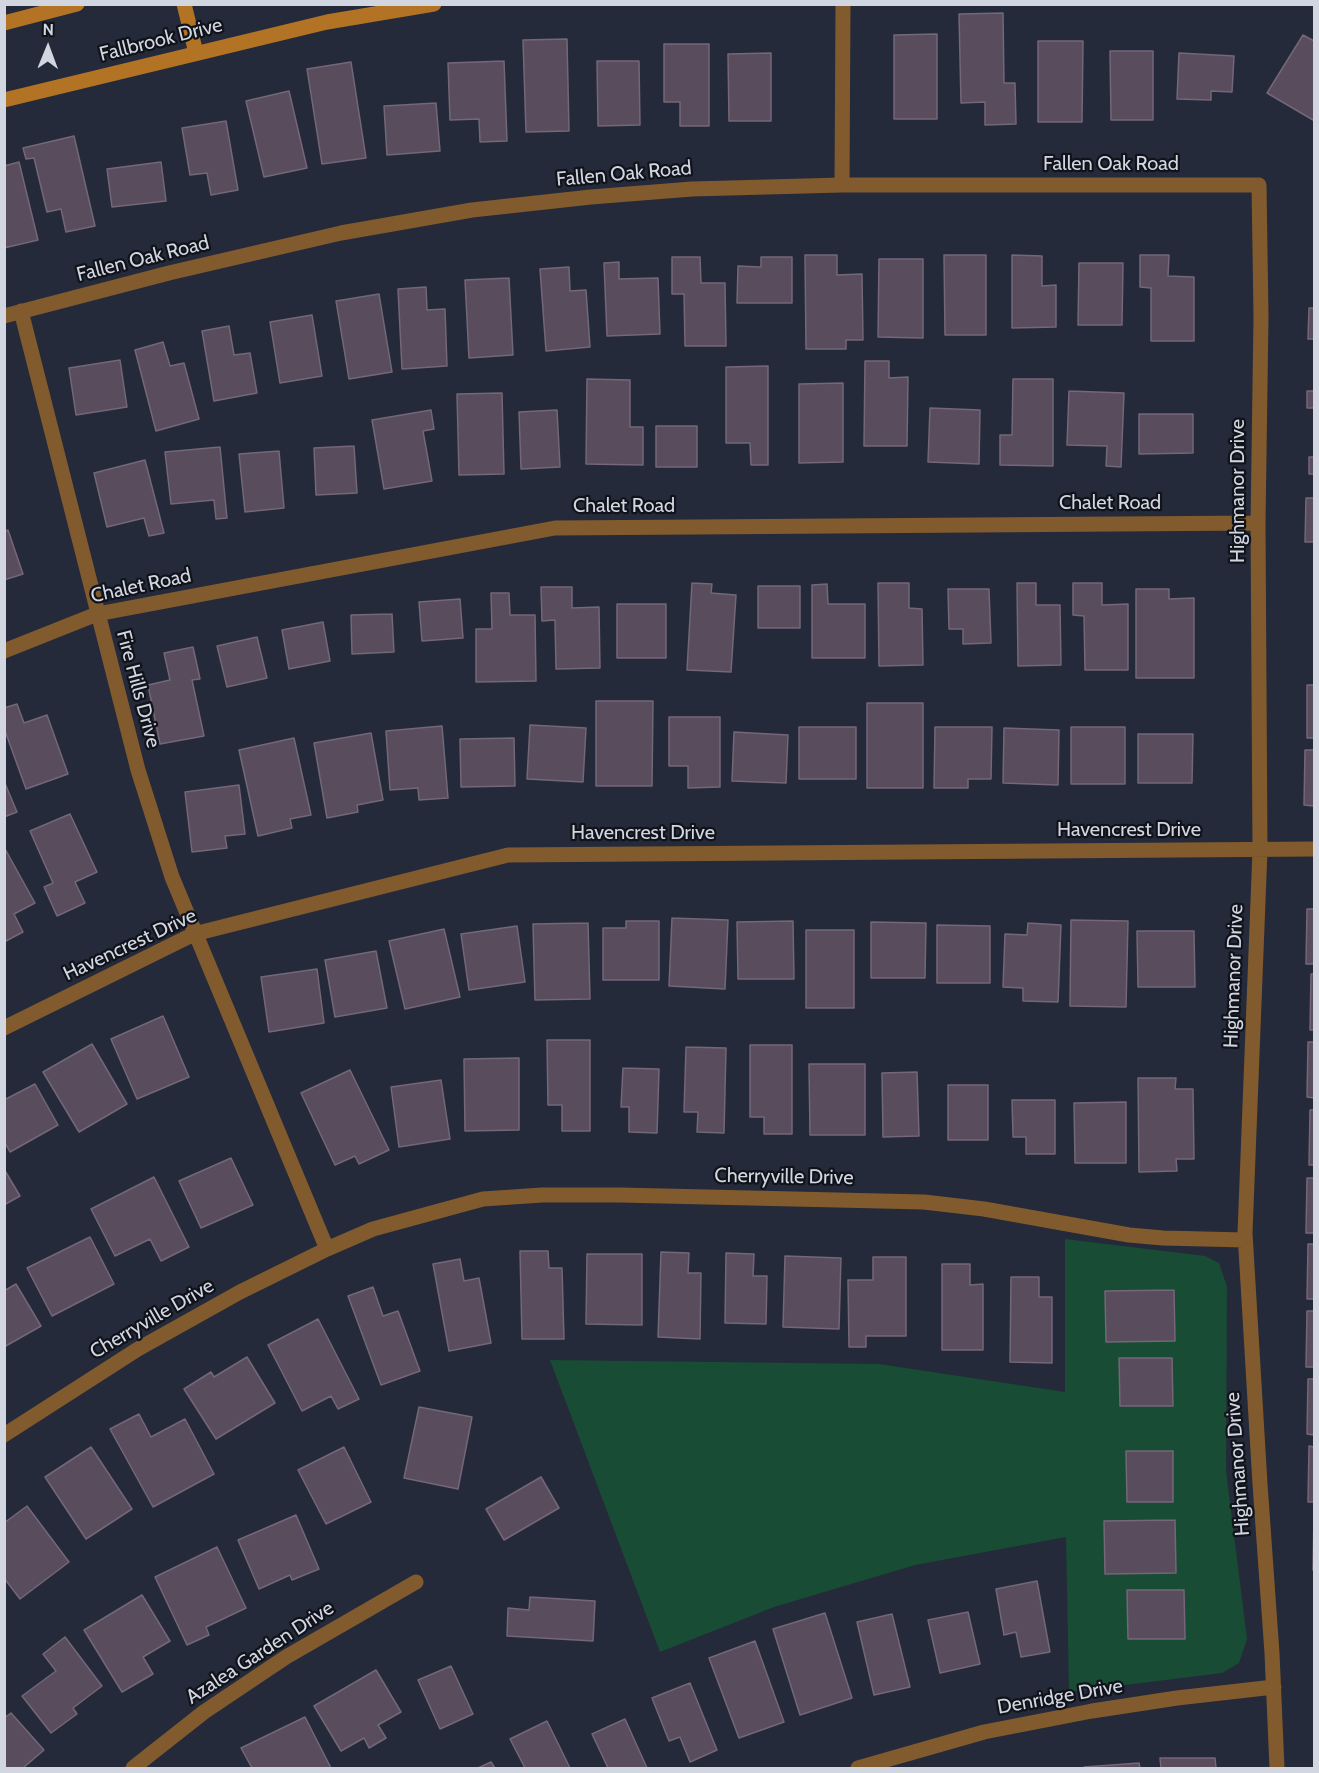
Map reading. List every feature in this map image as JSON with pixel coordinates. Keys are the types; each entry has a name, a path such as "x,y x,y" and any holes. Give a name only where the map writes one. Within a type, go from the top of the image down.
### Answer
{"main road":[{"path":"4,23 77,4"},
{"path":"184,4 196,53"},
{"name":"Fallbrook Drive","path":"4,100 327,22 434,4"}],"street":[{"path":"842,185 843,4"},
{"name":"Fallen Oak Road","path":"4,316 169,273 341,233 472,210 591,196 692,189 842,185 1259,185"},
{"name":"Highmanor Drive","path":"1259,185 1261,316 1258,523 1260,850 1245,1240 1274,1687 1277,1768"},
{"name":"Fire Hills Drive","path":"21,311 138,770 172,878 194,934"},
{"name":"Chalet Road","path":"4,651 97,614 555,528 1258,523"},
{"name":"Havencrest Drive","path":"4,1028 194,934 508,855 1314,849"},
{"path":"194,934 327,1249"},
{"name":"Cherryville Drive","path":"4,1436 138,1349 240,1292 373,1229 483,1199 542,1195 924,1202 984,1209 1129,1235 1245,1240"},
{"name":"Azalea Garden Drive","path":"133,1768 204,1712 286,1658 416,1582"},
{"name":"Denridge Drive","path":"858,1768 984,1732 1092,1711 1274,1687"}],"green space":[{"path":"1065,1239 1205,1256 1219,1263 1227,1287 1226,1471 1247,1639 1239,1663 1222,1673 1069,1692 1066,1537 915,1565 774,1607 660,1652 550,1360 879,1364 1065,1392"}],"building":[{"path":"1003,13 1004,83 1015,83 1016,124 985,125 985,102 961,103 959,14"},
{"path":"937,34 937,119 894,119 894,35"},
{"path":"1303,35 1314,41 1313,120 1267,93"},
{"path":"567,39 569,131 526,132 523,40"},
{"path":"1038,41 1083,41 1082,122 1038,122"},
{"path":"664,44 709,44 709,126 680,126 680,102 664,102"},
{"path":"1110,51 1153,51 1153,120 1111,120"},
{"path":"771,53 771,121 729,121 728,54"},
{"path":"1179,53 1234,56 1232,92 1211,91 1211,100 1177,99"},
{"path":"504,61 507,141 480,142 479,119 450,120 448,63"},
{"path":"597,61 639,61 640,125 598,126"},
{"path":"351,62 366,158 322,164 307,69"},
{"path":"289,91 307,168 264,177 246,101"},
{"path":"436,103 440,151 387,155 384,106"},
{"path":"226,121 238,190 211,195 207,173 190,175 182,128"},
{"path":"74,136 95,226 66,232 61,209 47,212 34,158 26,159 23,148"},
{"path":"19,162 38,240 4,248 4,166"},
{"path":"161,162 166,201 112,207 107,169"},
{"path":"805,255 837,255 837,275 862,274 863,340 846,340 846,349 806,349"},
{"path":"944,255 986,255 986,335 945,335"},
{"path":"1012,255 1042,256 1042,286 1056,285 1056,327 1012,328"},
{"path":"1140,255 1169,255 1168,276 1194,277 1194,341 1151,341 1151,288 1140,287"},
{"path":"672,257 700,257 701,283 725,283 726,346 685,346 684,294 672,294"},
{"path":"761,257 792,257 792,303 737,303 738,266 761,267"},
{"path":"879,259 923,259 923,338 878,337"},
{"path":"619,262 619,279 658,278 660,334 607,336 604,263"},
{"path":"1079,263 1123,263 1122,325 1078,325"},
{"path":"569,267 570,291 586,290 590,347 546,351 540,269"},
{"path":"509,278 513,355 469,358 465,280"},
{"path":"426,287 427,310 445,309 447,366 402,369 398,289"},
{"path":"379,294 392,372 349,379 336,301"},
{"path":"1309,308 1314,308 1314,339 1308,339"},
{"path":"312,315 322,376 280,383 270,322"},
{"path":"229,326 234,355 250,353 257,393 214,401 202,331"},
{"path":"163,342 170,366 184,363 199,419 156,431 135,350"},
{"path":"120,360 127,407 76,415 69,368"},
{"path":"865,361 889,361 889,378 908,377 907,446 864,446"},
{"path":"768,366 768,465 751,465 750,443 726,443 726,367"},
{"path":"587,379 630,380 630,427 643,427 643,465 586,464"},
{"path":"1013,379 1053,379 1053,466 1000,465 1000,435 1012,435"},
{"path":"843,383 843,462 799,463 799,384"},
{"path":"1069,391 1124,393 1121,467 1106,466 1107,446 1067,445"},
{"path":"1307,391 1314,391 1314,408 1307,408"},
{"path":"502,393 504,474 459,475 457,394"},
{"path":"930,408 980,410 979,464 928,462"},
{"path":"431,410 434,429 423,431 432,481 384,489 372,420"},
{"path":"557,410 560,467 521,469 519,412"},
{"path":"1139,414 1193,414 1193,453 1139,454"},
{"path":"656,426 697,426 697,467 656,467"},
{"path":"354,446 357,493 316,495 314,448"},
{"path":"220,447 227,518 216,519 214,500 171,504 165,452"},
{"path":"279,451 284,508 245,512 239,454"},
{"path":"1309,457 1314,457 1314,474 1309,474"},
{"path":"145,460 164,533 149,536 144,518 107,527 94,473"},
{"path":"1306,498 1314,498 1314,542 1305,542"},
{"path":"8,530 23,574 4,580 4,532"},
{"path":"692,583 712,584 711,593 736,595 731,672 687,670"},
{"path":"878,583 909,583 909,608 922,609 923,665 879,666"},
{"path":"1017,583 1036,583 1036,605 1060,605 1061,665 1018,666"},
{"path":"1073,583 1102,583 1102,605 1128,604 1128,670 1085,670 1084,616 1073,615"},
{"path":"827,584 828,604 865,604 865,658 812,658 812,585"},
{"path":"758,586 800,586 800,628 758,628"},
{"path":"541,587 572,587 572,608 599,607 600,668 556,669 555,620 542,621"},
{"path":"948,589 989,589 991,643 963,644 963,629 949,629"},
{"path":"1136,589 1169,589 1169,599 1194,598 1194,678 1136,678"},
{"path":"491,593 509,593 510,615 535,615 536,681 476,682 476,629 492,629"},
{"path":"460,599 463,638 422,641 419,602"},
{"path":"617,604 666,604 666,658 617,658"},
{"path":"392,614 394,652 352,654 351,615"},
{"path":"323,622 330,661 289,669 282,630"},
{"path":"257,637 267,678 227,687 217,646"},
{"path":"193,647 200,679 192,680 204,736 160,744 148,685 170,680 164,653"},
{"path":"1307,685 1314,685 1314,738 1307,738"},
{"path":"596,701 653,701 652,786 596,786"},
{"path":"867,703 923,703 923,788 867,788"},
{"path":"17,704 24,723 47,715 68,774 26,789 4,728 4,708"},
{"path":"669,717 720,717 720,787 688,788 688,766 669,766"},
{"path":"530,725 586,728 583,782 527,779"},
{"path":"442,726 448,798 419,800 418,788 390,790 386,731"},
{"path":"799,727 856,727 856,779 799,779"},
{"path":"935,727 992,727 991,779 968,779 968,788 934,788"},
{"path":"1071,727 1125,727 1125,784 1071,784"},
{"path":"1004,728 1059,730 1058,785 1003,783"},
{"path":"734,732 788,735 786,783 732,781"},
{"path":"371,733 383,800 357,805 358,812 327,818 314,743"},
{"path":"1138,734 1193,734 1192,783 1138,783"},
{"path":"294,738 311,815 290,819 292,828 258,836 239,750"},
{"path":"514,738 515,786 461,787 460,739"},
{"path":"1305,750 1314,750 1314,806 1304,805"},
{"path":"4,781 17,812 4,817"},
{"path":"239,785 245,834 225,836 227,848 192,852 185,792"},
{"path":"70,814 97,872 75,882 85,903 57,916 44,887 53,883 30,831"},
{"path":"4,847 35,903 14,914 23,932 4,942"},
{"path":"1307,909 1314,909 1314,964 1306,964"},
{"path":"672,918 728,920 725,989 669,986"},
{"path":"1071,920 1128,921 1126,1007 1070,1006"},
{"path":"626,921 659,921 659,980 603,980 603,928 626,928"},
{"path":"793,921 794,979 738,979 737,922"},
{"path":"871,922 926,923 925,978 871,978"},
{"path":"588,923 590,999 535,1000 533,924"},
{"path":"1028,923 1061,925 1058,1002 1023,1001 1023,988 1003,987 1005,934 1027,935"},
{"path":"937,925 990,926 990,983 937,983"},
{"path":"517,926 525,982 469,990 461,934"},
{"path":"444,929 460,997 405,1009 389,941"},
{"path":"806,930 854,930 854,1008 806,1008"},
{"path":"1137,931 1194,931 1195,987 1138,987"},
{"path":"376,951 387,1008 335,1017 325,960"},
{"path":"317,969 324,1023 269,1032 261,977"},
{"path":"1311,974 1314,974 1314,1030 1310,1030"},
{"path":"163,1016 189,1077 137,1099 111,1039"},
{"path":"547,1040 590,1040 590,1131 562,1131 562,1105 548,1105"},
{"path":"1308,1042 1314,1042 1314,1098 1307,1097"},
{"path":"92,1044 127,1104 79,1132 43,1072"},
{"path":"750,1045 792,1045 792,1134 764,1134 764,1117 750,1117"},
{"path":"686,1047 726,1048 724,1133 697,1132 698,1112 684,1112"},
{"path":"519,1058 519,1130 465,1131 464,1059"},
{"path":"809,1064 865,1064 865,1135 810,1135"},
{"path":"623,1068 659,1069 657,1133 629,1132 629,1107 621,1107"},
{"path":"350,1070 389,1150 359,1164 355,1156 335,1165 301,1093"},
{"path":"917,1072 919,1136 883,1137 882,1073"},
{"path":"1138,1078 1176,1078 1175,1089 1193,1089 1194,1159 1176,1159 1177,1171 1139,1172"},
{"path":"441,1080 450,1139 399,1147 391,1087"},
{"path":"35,1084 58,1125 10,1152 4,1141 4,1100"},
{"path":"948,1085 988,1085 988,1140 948,1140"},
{"path":"1012,1100 1055,1100 1055,1154 1026,1154 1026,1137 1013,1137"},
{"path":"1126,1102 1126,1163 1075,1163 1074,1103"},
{"path":"1310,1110 1314,1110 1314,1165 1309,1165"},
{"path":"231,1158 253,1205 201,1228 179,1181"},
{"path":"4,1169 20,1196 4,1205"},
{"path":"154,1177 189,1247 161,1261 150,1239 115,1256 91,1209"},
{"path":"1307,1178 1314,1178 1314,1233 1306,1233"},
{"path":"90,1237 114,1284 52,1316 27,1268"},
{"path":"1308,1244 1314,1244 1314,1299 1307,1299"},
{"path":"520,1251 548,1251 549,1268 562,1268 564,1339 522,1339"},
{"path":"661,1252 689,1253 688,1273 701,1273 700,1339 658,1337"},
{"path":"726,1253 754,1254 753,1276 767,1276 766,1324 725,1323"},
{"path":"587,1254 642,1254 642,1325 586,1324"},
{"path":"785,1256 841,1258 839,1329 783,1327"},
{"path":"873,1257 906,1257 906,1336 866,1336 866,1347 849,1347 848,1280 873,1280"},
{"path":"460,1259 464,1281 479,1278 491,1343 449,1351 433,1264"},
{"path":"942,1264 970,1264 970,1285 983,1284 983,1350 942,1350"},
{"path":"1011,1277 1039,1277 1039,1297 1052,1297 1052,1363 1010,1362"},
{"path":"16,1284 41,1326 4,1347 4,1291"},
{"path":"373,1287 383,1316 398,1311 420,1371 381,1385 348,1296"},
{"path":"1174,1290 1175,1341 1106,1342 1105,1291"},
{"path":"1307,1311 1314,1311 1314,1367 1306,1367"},
{"path":"318,1319 359,1399 338,1409 331,1396 302,1411 268,1345"},
{"path":"247,1357 275,1403 216,1439 184,1389 211,1372 214,1377"},
{"path":"1119,1358 1172,1358 1173,1406 1120,1406"},
{"path":"1308,1379 1314,1379 1314,1435 1307,1434"},
{"path":"419,1407 472,1417 458,1489 404,1478"},
{"path":"139,1414 151,1437 185,1419 214,1474 153,1507 110,1429"},
{"path":"1309,1446 1314,1447 1314,1502 1308,1502"},
{"path":"91,1447 132,1509 86,1539 45,1477"},
{"path":"344,1447 371,1502 326,1524 298,1470"},
{"path":"1126,1451 1173,1451 1173,1502 1127,1502"},
{"path":"541,1477 559,1508 504,1540 486,1509"},
{"path":"27,1506 69,1562 20,1599 4,1578 4,1523"},
{"path":"1314,1513 1314,1570 1313,1570"},
{"path":"296,1515 319,1569 292,1580 290,1575 259,1589 238,1540"},
{"path":"1175,1520 1176,1573 1105,1574 1104,1521"},
{"path":"217,1547 246,1608 206,1627 209,1635 187,1645 155,1577"},
{"path":"1037,1581 1050,1652 1021,1657 1016,1632 1004,1635 996,1589"},
{"path":"1127,1590 1184,1590 1185,1639 1128,1639"},
{"path":"142,1595 170,1641 143,1657 153,1674 122,1692 84,1630"},
{"path":"530,1597 595,1601 593,1641 507,1636 508,1608 529,1610"},
{"path":"968,1612 980,1664 940,1673 928,1620"},
{"path":"825,1613 852,1698 800,1715 773,1629"},
{"path":"892,1614 910,1687 874,1695 857,1622"},
{"path":"65,1637 102,1686 73,1708 77,1714 51,1733 22,1696 56,1671 43,1654"},
{"path":"755,1641 784,1722 739,1738 709,1658"},
{"path":"451,1666 473,1714 440,1729 418,1680"},
{"path":"376,1670 401,1712 378,1725 386,1738 369,1748 364,1738 341,1751 314,1706"},
{"path":"690,1683 717,1750 690,1762 680,1737 669,1741 652,1698"},
{"path":"11,1713 44,1750 23,1768 4,1768 4,1718"},
{"path":"305,1717 331,1768 252,1768 241,1748"},
{"path":"625,1719 647,1768 608,1768 592,1734"},
{"path":"547,1721 570,1768 525,1768 510,1739"},
{"path":"1160,1758 1215,1758 1216,1768 1161,1768"},
{"path":"491,1762 495,1768 478,1768"},
{"path":"1139,1763 1140,1768 1084,1768 1084,1767"}]}
